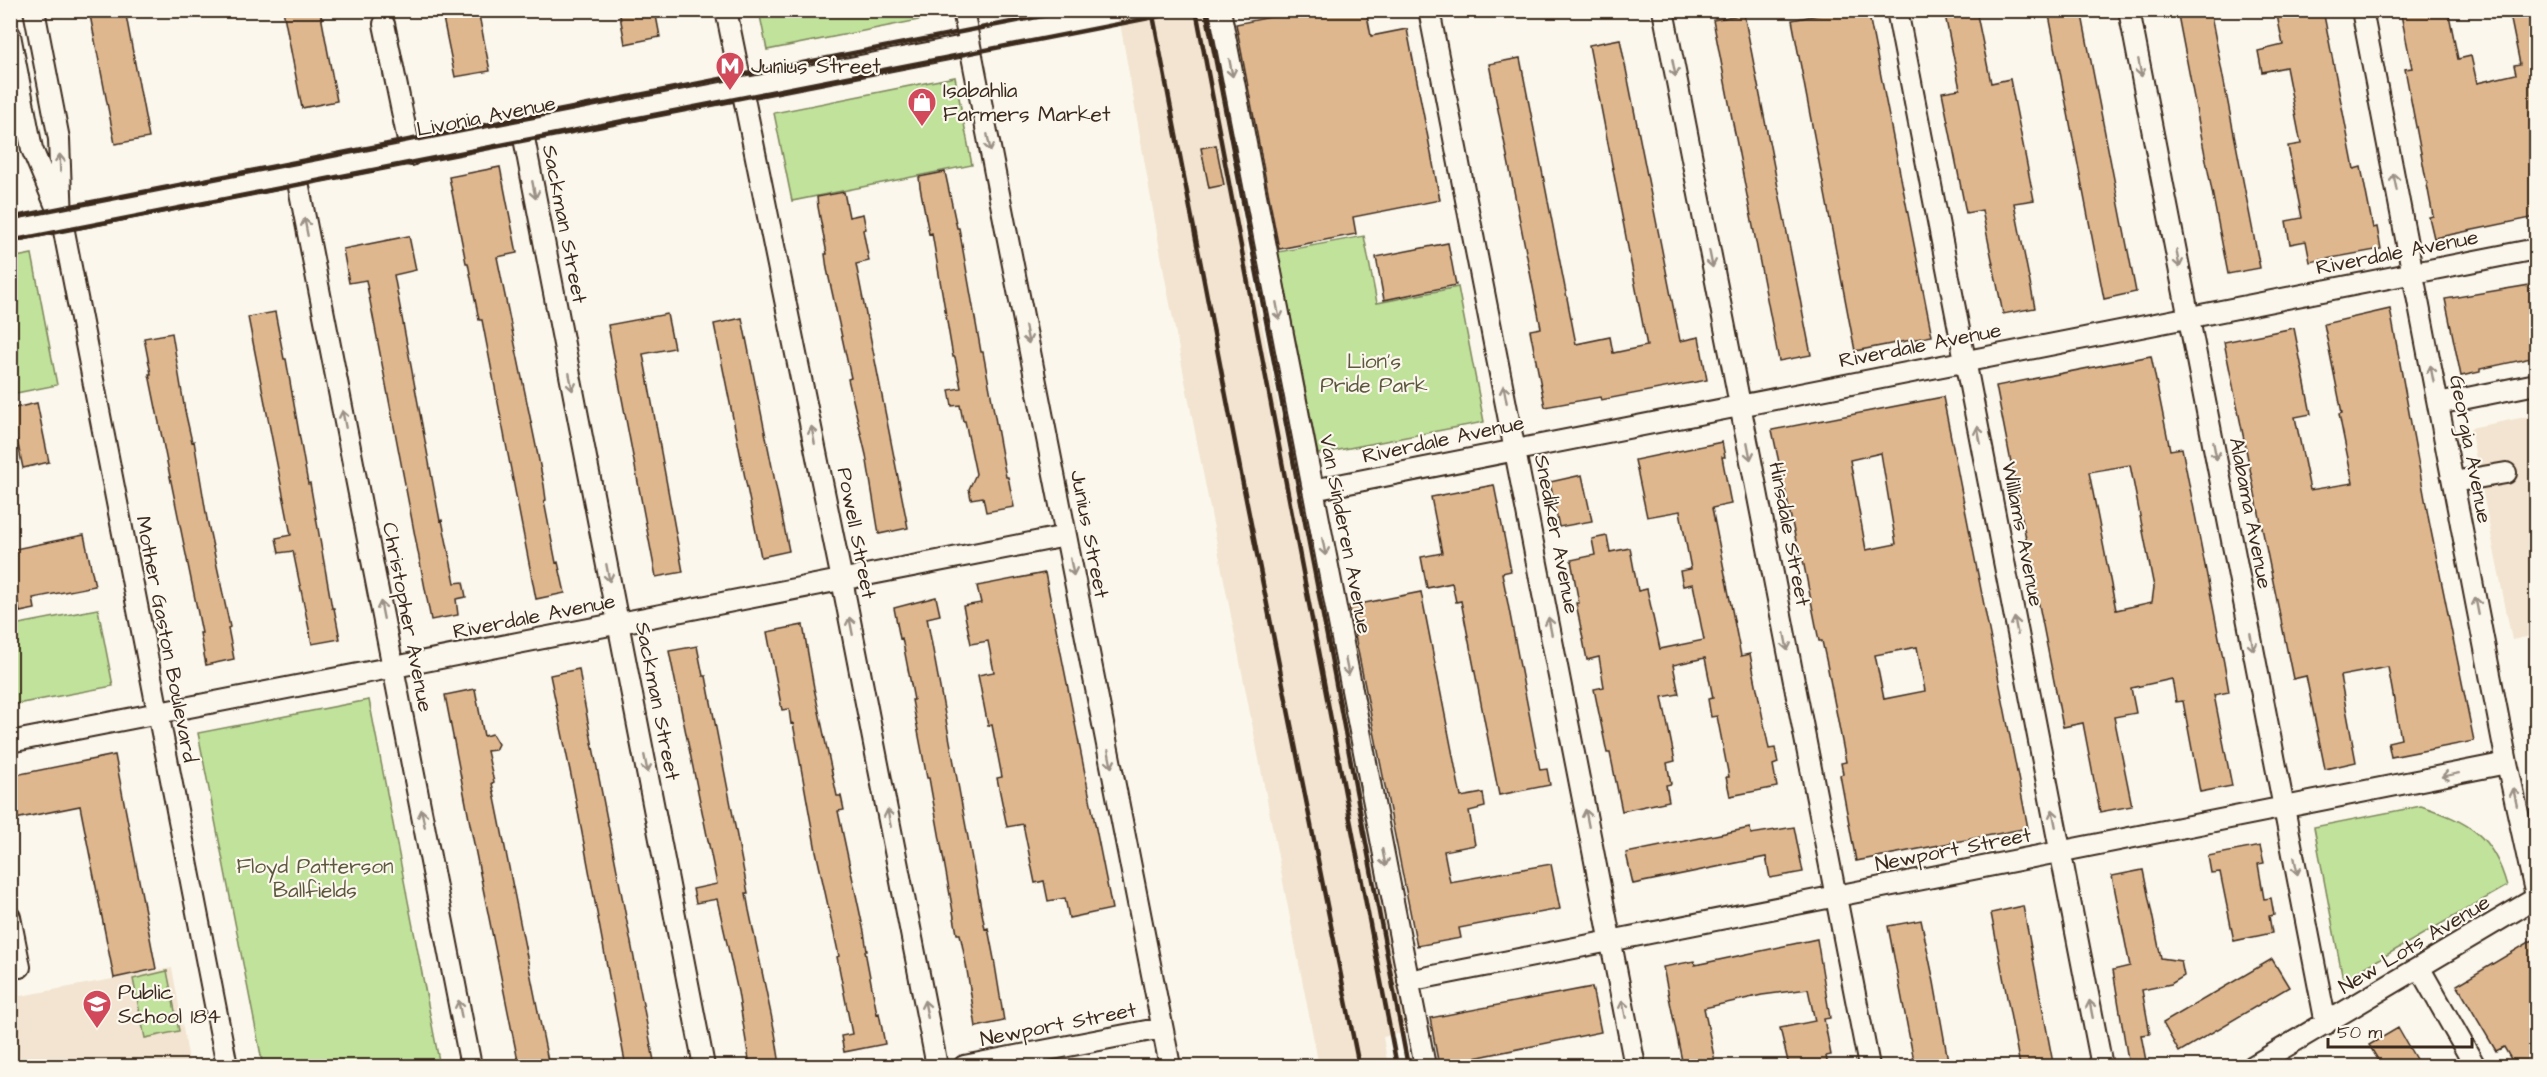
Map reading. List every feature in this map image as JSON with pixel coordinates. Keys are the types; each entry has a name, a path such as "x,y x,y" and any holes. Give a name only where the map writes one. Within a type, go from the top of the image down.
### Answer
{"street":[{"name":"Mother Gaston Boulevard","path":"34,10 59,140 62,221 227,1066"},
{"name":"Powell Street","path":"726,10 842,580 937,1066"},
{"name":"Junius Street","path":"963,10 1170,1066"},
{"name":"Van Sinderen Avenue","path":"1220,10 1425,1066"},
{"name":"Snediker Avenue","path":"1430,10 1635,1066"},
{"name":"Hinsdale Street","path":"1663,10 1869,1066"},
{"name":"Williams Avenue","path":"1896,10 2102,1066"},
{"name":"Alabama Avenue","path":"2129,10 2326,1024"},
{"name":"Georgia Avenue","path":"2362,10 2507,763 2536,897"},
{"path":"384,24 411,154"},
{"name":"Mother Gaston Boulevard","path":"10,35 32,149 62,221"},
{"name":"Livonia Avenue","path":"10,231 969,45"},
{"name":"Sackman Street","path":"523,133 704,1066"},
{"name":"Christopher Avenue","path":"297,177 471,1066"},
{"name":"Riverdale Avenue","path":"1313,490 1515,448 2536,249"},
{"path":"2438,404 2536,384"},
{"path":"2453,482 2506,473"},
{"name":"Riverdale Avenue","path":"10,742 1066,536"},
{"name":"Newport Street","path":"1408,981 2285,809 2507,763"},
{"name":"New Lots Avenue","path":"2253,1066 2420,969 2536,897"},
{"path":"11,916 20,967"},
{"path":"2420,969 2475,1066"},
{"name":"Newport Street","path":"964,1066 1162,1028"}],"shaded area":[{"path":"1118,11 1205,11 1252,276 1407,1032 1383,1037 1388,1066 1319,1066 1165,278"},
{"path":"2536,415 2536,635 2512,640 2470,428"},
{"name":"Public School 184","path":"172,968 190,1066 12,1066 10,998"}],"green space":[{"path":"938,10 939,16 767,50 759,11"},
{"path":"955,77 972,165 792,201 774,113"},
{"name":"Lion's Pride Park","path":"1364,236 1377,303 1458,287 1484,422 1318,454 1278,252"},
{"path":"32,254 57,385 11,394 11,258"},
{"path":"10,607 14,625 98,609 113,686 11,705"},
{"name":"Floyd Patterson Ballfields","path":"369,700 440,1066 263,1066 198,733"},
{"path":"2421,806 2453,818 2477,833 2494,854 2507,886 2343,980 2314,827"},
{"path":"167,971 179,1031 145,1038 133,979"}],"building":[{"path":"89,10 125,10 149,138 115,144"},
{"path":"283,10 320,10 337,101 302,108"},
{"path":"453,10 478,10 490,71 455,77 442,13"},
{"path":"619,10 655,10 660,37 625,44"},
{"path":"1304,10 1366,10 1371,36 1407,29 1440,200 1353,217 1356,234 1279,249 1236,24"},
{"path":"1843,10 1868,10 1932,336 1855,351 1792,20"},
{"path":"1944,10 1976,10 1991,83 2010,79 2034,200 2014,203 2035,308 2003,314 1982,210 1966,213 1942,92 1960,89"},
{"path":"2048,10 2081,10 2136,292 2104,299"},
{"path":"2177,10 2210,10 2260,268 2228,274"},
{"path":"2276,10 2323,10 2354,169 2361,167 2373,228 2377,227 2381,249 2310,262 2306,241 2290,244 2286,221 2302,218 2288,146 2301,144 2286,67 2262,72 2258,51 2283,45"},
{"path":"2400,10 2448,10 2458,59 2471,56 2477,83 2516,74 2514,65 2520,64 2509,10 2536,10 2536,217 2434,238 2429,217 2433,216 2405,69 2412,68"},
{"path":"1744,14 1811,355 1779,361 1713,20"},
{"path":"1620,39 1680,341 1699,337 1707,380 1601,400 1600,397 1545,407 1530,330 1541,328 1489,64 1520,58 1576,344 1610,337 1613,353 1647,346 1589,45"},
{"path":"1216,145 1224,185 1209,188 1201,148"},
{"path":"500,167 517,253 497,257 544,485 546,500 544,501 556,563 558,562 565,593 536,599 482,320 479,320 449,177"},
{"path":"945,172 957,228 959,228 981,352 983,352 1006,477 1008,477 1014,507 986,512 983,497 971,499 969,489 976,474 960,405 952,406 949,390 961,388 955,357 953,357 932,233 929,234 920,187 919,177"},
{"path":"844,192 849,217 863,214 866,229 863,230 869,261 856,264 908,528 879,534 866,455 848,379 851,378 827,269 825,254 827,254 818,207 817,197"},
{"path":"409,236 416,270 394,275 440,521 442,520 455,583 463,582 466,597 456,599 458,615 431,620 366,280 349,283 343,249"},
{"path":"1448,243 1456,285 1384,300 1376,257"},
{"path":"2536,284 2536,357 2480,369 2480,372 2461,376 2445,299"},
{"path":"2390,309 2429,521 2474,741 2391,757 2388,742 2401,739 2388,667 2340,676 2356,762 2325,769 2306,676 2293,679 2224,342 2294,328 2311,414 2295,417 2310,490 2353,483 2324,324"},
{"path":"275,312 284,359 286,359 308,484 310,483 332,608 334,608 340,639 312,644 293,551 279,553 276,538 291,535 248,317"},
{"path":"667,314 674,348 643,354 683,572 656,577 608,325"},
{"path":"742,318 789,551 761,557 714,324"},
{"path":"172,333 185,411 192,442 194,441 207,519 230,627 228,628 234,659 206,665 200,633 202,633 149,374 151,374 144,338"},
{"path":"2151,356 2170,450 2182,448 2224,663 2229,692 2214,695 2232,786 2200,792 2183,701 2176,702 2172,679 2131,688 2136,713 2114,717 2132,806 2100,812 2083,723 2063,727 1996,386","holes":["2130,465 2154,587 2152,602 2116,610 2089,472"]},
{"path":"1943,397 2028,828 1856,861 1840,775 1843,774 1841,763 1846,762 1827,664 1822,641 1819,641 1802,555 1799,555 1772,430","holes":["1881,453 1896,544 1866,550 1850,460","1917,647 1925,691 1884,699 1875,655"]},
{"path":"37,403 49,462 23,468 10,409"},
{"path":"1722,442 1725,457 1722,457 1731,504 1712,508 1741,656 1750,654 1769,749 1775,748 1778,763 1773,765 1777,787 1730,796 1726,777 1729,777 1717,716 1711,717 1708,699 1713,698 1705,658 1673,665 1679,694 1662,697 1675,761 1667,763 1671,784 1666,785 1669,801 1622,811 1594,689 1604,687 1599,657 1587,660 1576,603 1579,603 1571,560 1595,555 1592,539 1607,536 1610,552 1630,548 1638,591 1647,589 1660,649 1704,640 1693,584 1683,586 1680,571 1691,569 1680,511 1647,517 1635,460"},
{"path":"1582,475 1592,521 1559,527 1550,482"},
{"path":"1494,485 1511,571 1502,573 1540,770 1547,769 1550,785 1499,795 1461,601 1456,602 1452,583 1427,588 1421,557 1442,553 1431,497"},
{"path":"84,535 95,586 33,598 35,609 20,612 10,566 10,550"},
{"path":"1045,573 1112,909 1069,918 1065,898 1048,901 1044,881 1035,883 1023,824 1007,827 997,778 1002,777 992,725 988,726 978,675 994,672 988,641 971,644 963,606 981,603 977,586"},
{"path":"1421,592 1461,797 1483,793 1485,807 1469,811 1475,845 1444,851 1450,882 1551,864 1560,909 1459,928 1461,938 1417,946 1349,606"},
{"path":"936,597 940,615 927,618 985,929 988,928 994,959 1004,1021 976,1027 966,964 960,934 957,934 929,778 927,778 912,700 914,700 894,608"},
{"path":"803,625 837,796 841,796 844,810 838,811 864,932 867,951 865,951 877,1014 879,1013 885,1044 844,1052 841,1036 852,1034 837,957 839,956 816,851 793,723 791,724 789,709 782,710 767,632"},
{"path":"697,646 703,676 706,676 780,1065 750,1066 738,992 717,899 696,903 693,889 717,884 669,651"},
{"path":"579,669 655,1066 627,1066 625,1062 550,675"},
{"path":"475,689 484,736 492,734 498,744 495,750 487,751 494,782 492,783 549,1066 519,1066 469,819 445,695"},
{"path":"115,755 156,969 114,978 80,806 10,820 10,776"},
{"path":"1794,827 1803,872 1770,878 1766,857 1633,884 1626,853 1750,828 1751,834"},
{"path":"2260,846 2264,863 2258,864 2264,899 2271,898 2274,915 2269,916 2272,933 2234,941 2220,872 2211,873 2208,856"},
{"path":"2143,870 2161,958 2181,961 2184,976 2171,984 2142,990 2150,1034 2141,1035 2147,1066 2129,1066 2113,970 2130,966 2112,876"},
{"path":"2023,906 2053,1063 2033,1066 2020,1066 1991,913"},
{"path":"1921,920 1949,1066 1915,1066 1888,926"},
{"path":"2536,938 2536,1066 2515,1066 2504,1047 2496,1051 2457,985"},
{"path":"1817,939 1830,1018 1824,1019 1831,1055 1826,1056 1828,1066 1789,1066 1780,1028 1815,1021 1808,989 1762,995 1704,1008 1716,1066 1683,1066 1663,967 1694,961 1695,965"},
{"path":"2272,959 2289,987 2179,1052 2163,1023"},
{"path":"1592,987 1601,1032 1459,1061 1460,1066 1439,1066 1430,1018"},
{"path":"2398,1028 2420,1066 2382,1066 2369,1045"}],"railway":[{"path":"10,218 1073,10"},
{"path":"1152,10 1242,479 1359,1066"},
{"path":"10,241 1190,10"},
{"path":"1196,10 1397,1066"},
{"path":"1206,10 1408,1066"}],"place":[{"name":"Junius Street","path":"730,92"},
{"name":"Isabahlia Farmers Market","path":"922,128"},
{"name":"Public School 184","path":"97,1030"}]}
